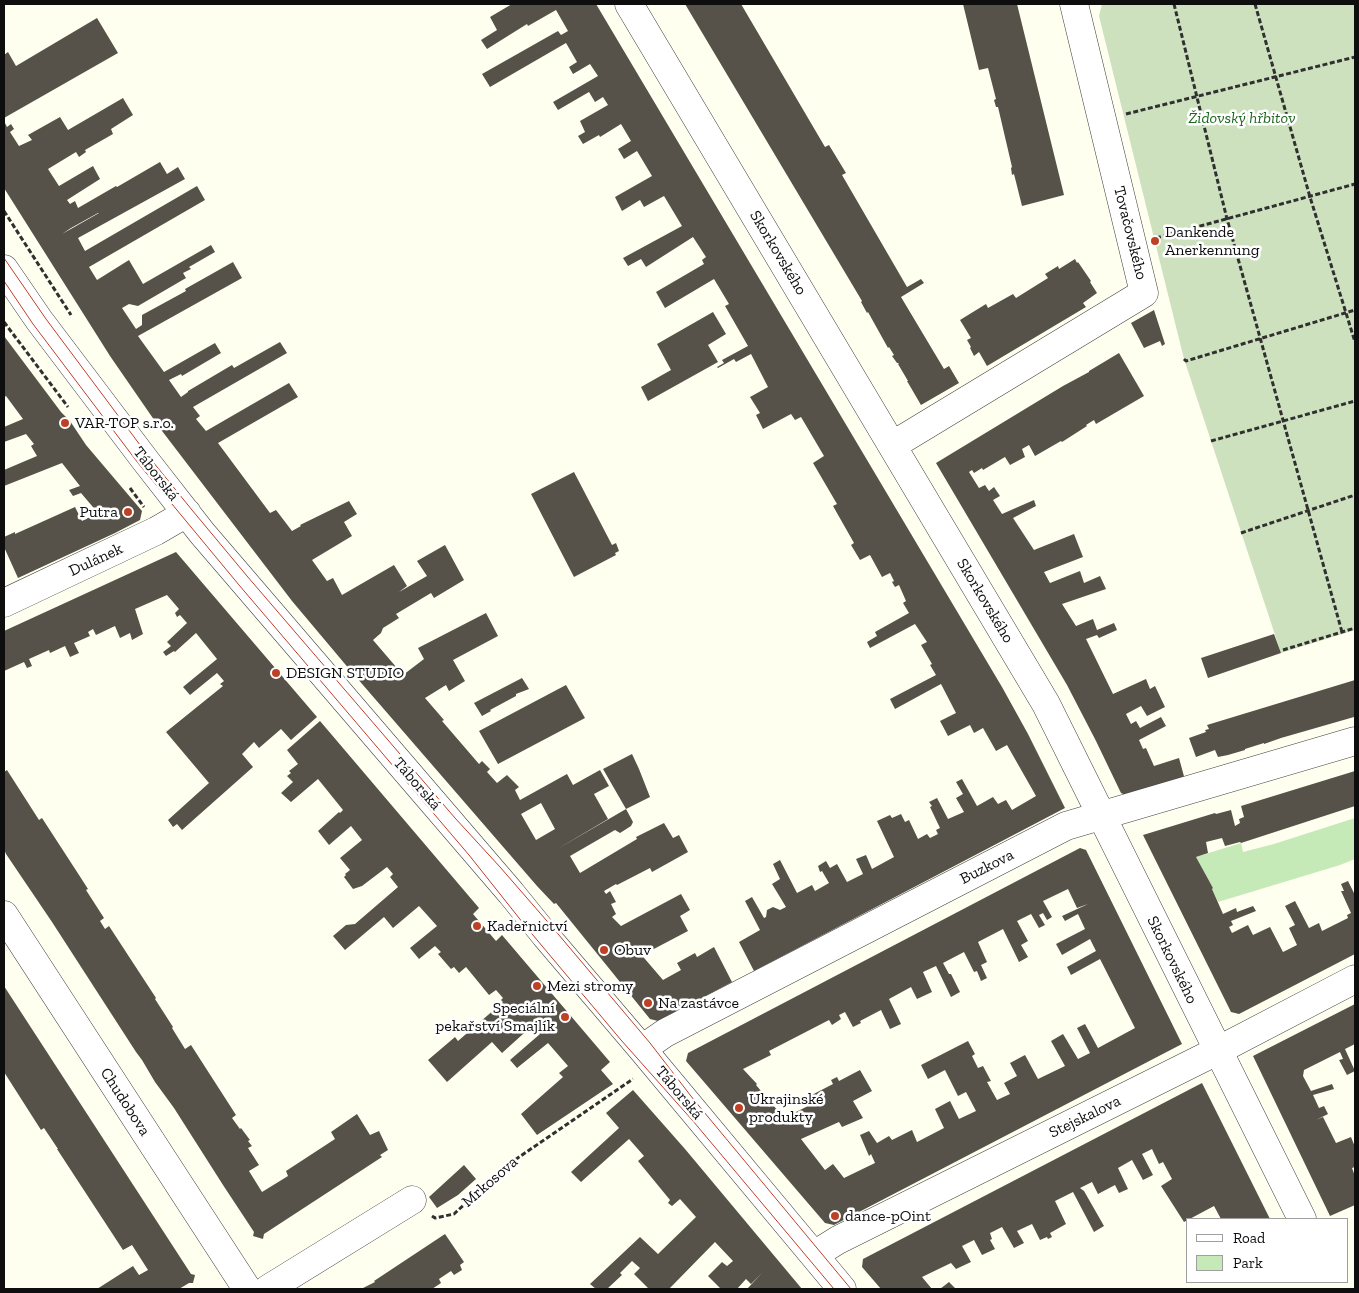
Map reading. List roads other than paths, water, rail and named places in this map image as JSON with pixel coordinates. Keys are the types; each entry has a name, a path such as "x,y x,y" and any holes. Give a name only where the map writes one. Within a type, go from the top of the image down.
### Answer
{"street":[{"name":"Skorkovského","path":"630,4 1046,704 1301,1218"},
{"name":"Tovačovského","path":"893,445 1144,293 1074,4"},
{"name":"Táborská","path":"4,269 39,320 145,460 237,574 511,893 842,1289"},
{"name":"Dulánek","path":"4,603 156,531 187,513"},
{"name":"Buzkova","path":"642,1049 665,1033 1066,826 1355,741"},
{"name":"Chudobova","path":"4,915 247,1289"},
{"name":"Stejskalova","path":"814,1255 838,1240 1217,1051 1355,979"},
{"path":"268,1289 412,1200"}],"tram line":[{"path":"4,258 46,319 149,457 192,510 455,818 553,928 650,1043 694,1100 851,1289"},
{"path":"4,281 33,324 138,463 239,585 469,855 527,928 621,1040 693,1121 834,1289"}],"place":[{"name":"Dankende Anerkennung","path":"1155,241"},
{"name":"VAR-TOP s.r.o.","path":"65,423"},
{"name":"Putra","path":"128,512"},
{"name":"DESIGN STUDIO","path":"276,673"},
{"name":"Kadeřnictví","path":"477,926"},
{"name":"Obuv","path":"604,950"},
{"name":"Mezi stromy","path":"537,986"},
{"name":"Na zastávce","path":"648,1003"},
{"name":"Speciální pekařství Smajlík","path":"565,1017"},
{"name":"Ukrajinské produkty","path":"739,1108"},
{"name":"dance-pOint","path":"835,1216"}],"park label":[{"name":"Židovský hřbitov","path":"1242,118"}]}
